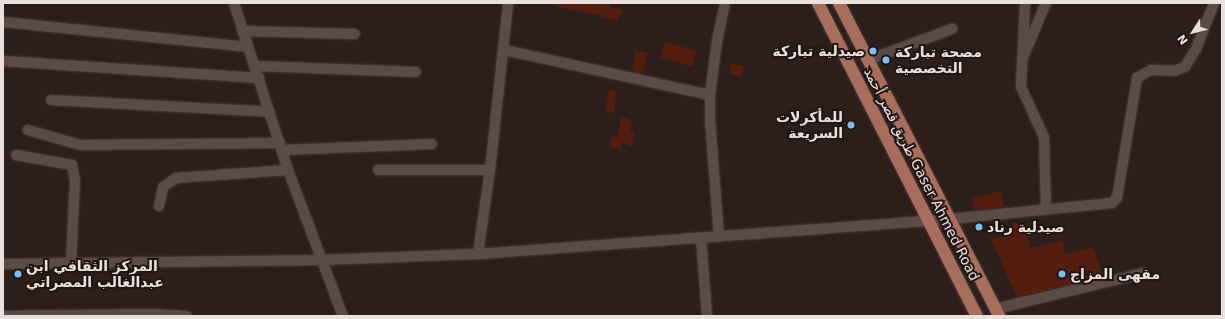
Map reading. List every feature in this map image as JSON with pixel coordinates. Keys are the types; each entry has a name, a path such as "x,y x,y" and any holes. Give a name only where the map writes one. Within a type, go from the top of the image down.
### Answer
{"main road":[{"name":"طريق قصر أحمد Gaser Ahmed Road","path":"818,3 977,316"},
{"name":"طريق قصر أحمد Gaser Ahmed Road","path":"839,3 997,312"}],"street":[{"path":"234,3 288,170 343,316"},
{"path":"478,254 490,170 508,3"},
{"path":"719,237 710,119 710,95 717,41 726,3"},
{"path":"1025,3 1020,64 1021,87 1044,137 1046,208"},
{"path":"1020,64 1046,3"},
{"path":"3,264 321,260 478,254 950,219 1046,208 1099,206 1115,201 1137,78 1150,70 1174,71 1186,67 1196,49 1214,3"},
{"path":"3,22 248,47"},
{"path":"868,60 952,29"},
{"path":"242,31 355,34"},
{"path":"504,50 710,95"},
{"path":"3,61 259,78"},
{"path":"255,66 416,72"},
{"path":"51,100 270,112"},
{"path":"28,130 80,145 281,146 432,144"},
{"path":"16,155 72,164 75,180 70,264"},
{"path":"159,206 163,187 176,178 288,170"},
{"path":"378,170 490,170"},
{"path":"701,238 708,316"},
{"path":"997,312 1144,273"},
{"path":"3,316 187,316"}],"building":[{"path":"555,3 610,3 610,7 623,10 617,20 555,6"},
{"path":"665,42 697,51 692,66 661,57"},
{"path":"635,50 648,53 642,74 633,72"},
{"path":"732,64 744,66 741,77 730,74"},
{"path":"609,89 616,91 614,113 605,112"},
{"path":"621,117 632,120 630,132 635,133 632,146 622,143 620,149 609,147 612,136 618,137"},
{"path":"1001,191 1004,207 975,210 972,198"},
{"path":"1012,223 1023,223 1030,248 1063,240 1065,254 1093,247 1103,276 1017,297 991,239 1013,235"}],"place":[{"name":"صيدلية تباركة","path":"873,51"},
{"name":"مصحة تباركة التخصصية","path":"886,60"},
{"name":"للمأكرلات السريعة","path":"851,125"},
{"name":"صيدلية رناد","path":"979,227"},
{"name":"المركز الثقافي ابن عبدالغالب المصراتي","path":"18,274"},
{"name":"مقهى المزاج","path":"1062,274"}]}
